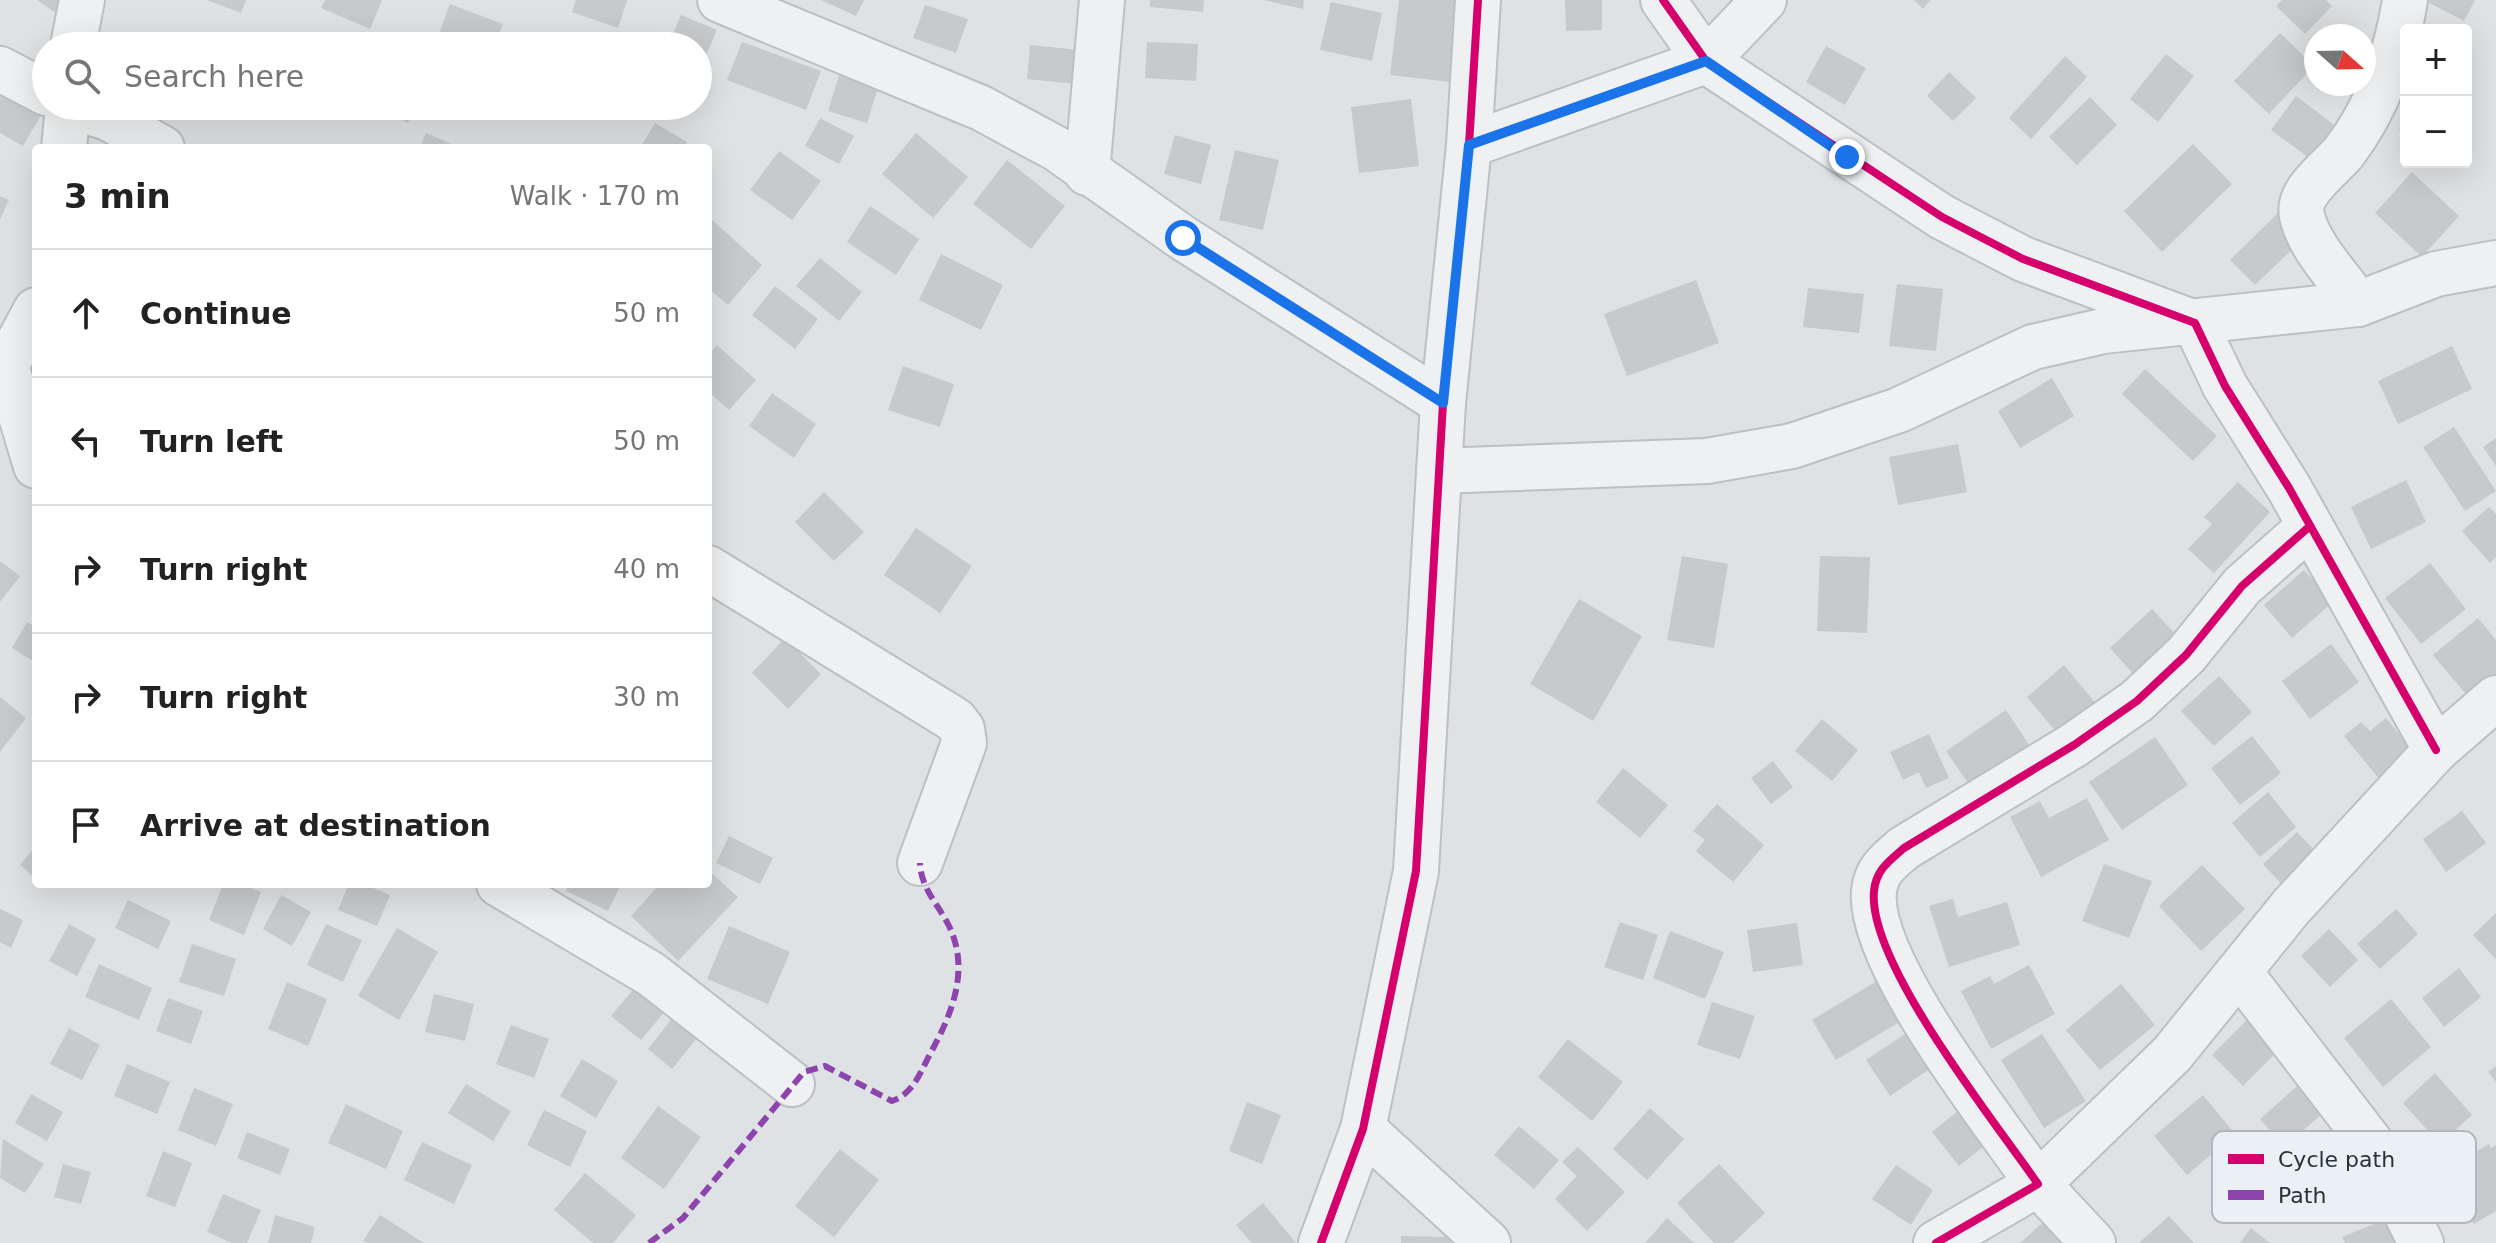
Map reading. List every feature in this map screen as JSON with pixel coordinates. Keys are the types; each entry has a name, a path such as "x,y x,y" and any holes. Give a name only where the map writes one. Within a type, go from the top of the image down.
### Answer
{"street":[{"path":"76,32 82,0"},
{"path":"720,0 981,108 1057,149 1087,173 1443,403"},
{"path":"1087,173 1102,0"},
{"path":"1321,1243 1363,1129 1416,871 1443,403 1469,145 1478,0"},
{"path":"1663,0 1706,61 1942,217 2023,259 2195,323 2225,386 2310,526 2436,750"},
{"path":"1469,145 1706,61 1764,0"},
{"path":"2358,304 2315,244 2301,208 2313,184 2343,152 2366,119 2388,66 2405,0"},
{"path":"0,69 32,86"},
{"path":"64,144 67,120"},
{"path":"112,120 155,144"},
{"path":"1439,471 1707,461 1792,446 1899,410 2033,347 2103,331 2358,304 2436,274 2496,263"},
{"path":"32,318 3,373 32,455"},
{"path":"2093,1243 2038,1184 1904,991 1873,913 1874,888 1881,868 1904,848 2074,745 2137,701 2186,655 2242,586 2310,526"},
{"path":"712,570 889,676 955,720 962,729 964,743 920,863"},
{"path":"1936,1243 2038,1184 2172,1054 2291,907 2436,750 2496,698"},
{"path":"506,888 651,974 792,1084"},
{"path":"2240,973 2362,1131"},
{"path":"1363,1129 1488,1243"},
{"path":"2411,1223 2421,1243"}],"building":[{"path":"37,0 66,0 57,14"},
{"path":"207,0 246,0 241,13"},
{"path":"325,0 382,0 370,29 321,8"},
{"path":"576,0 627,0 618,28 572,12"},
{"path":"821,0 864,0 856,16"},
{"path":"1150,0 1204,0 1203,12 1150,7"},
{"path":"1264,0 1304,0 1303,9"},
{"path":"1399,0 1468,0 1459,83 1390,75"},
{"path":"1565,0 1602,0 1602,30 1566,31"},
{"path":"1914,0 1931,0 1923,9"},
{"path":"2282,0 2326,0 2332,6 2315,24 2304,24 2304,33 2276,6"},
{"path":"2424,0 2475,0 2464,21"},
{"path":"1331,2 1382,13 1372,61 1320,50"},
{"path":"450,4 503,24 500,32 440,32"},
{"path":"925,5 968,19 956,53 913,38"},
{"path":"681,15 717,30 712,42 712,32 674,32"},
{"path":"2280,33 2304,56 2304,77 2269,114 2234,81"},
{"path":"742,42 821,71 806,110 727,80"},
{"path":"1147,42 1198,44 1196,81 1145,78"},
{"path":"1030,45 1090,51 1086,85 1027,79"},
{"path":"1826,46 1866,68 1845,105 1806,82"},
{"path":"2166,54 2194,76 2158,122 2130,99"},
{"path":"2065,56 2087,77 2031,139 2009,118"},
{"path":"843,62 882,74 867,123 828,111"},
{"path":"1949,72 1976,98 1953,121 1927,96"},
{"path":"0,85 32,103 32,120 38,120 23,146 0,133"},
{"path":"2296,96 2341,130 2316,163 2271,130"},
{"path":"2090,97 2117,125 2077,165 2049,137"},
{"path":"1411,99 1419,166 1359,173 1351,107"},
{"path":"820,118 854,136 839,164 805,146"},
{"path":"655,123 687,142 686,144 642,144"},
{"path":"426,133 452,144 422,144"},
{"path":"916,133 968,177 933,218 882,174"},
{"path":"1175,135 1211,145 1201,184 1164,174"},
{"path":"2193,144 2232,184 2162,252 2124,211"},
{"path":"1235,150 1279,160 1263,230 1219,220"},
{"path":"779,151 821,181 792,220 750,190"},
{"path":"1007,160 1065,206 1031,249 973,204"},
{"path":"2412,172 2459,216 2422,257 2375,213"},
{"path":"0,196 9,200 0,220"},
{"path":"870,206 919,239 896,275 847,242"},
{"path":"2280,211 2305,237 2255,285 2230,260"},
{"path":"712,220 762,265 728,305 712,291"},
{"path":"941,254 1003,285 981,330 919,300"},
{"path":"820,258 862,292 839,321 796,286"},
{"path":"1696,280 1719,343 1627,376 1604,314"},
{"path":"1897,284 1943,289 1936,351 1889,346"},
{"path":"775,286 818,319 795,349 752,315"},
{"path":"1808,288 1864,294 1859,333 1803,327"},
{"path":"717,345 756,380 729,410 712,395 712,351"},
{"path":"2452,346 2472,389 2398,424 2378,381"},
{"path":"903,366 954,384 940,427 888,410"},
{"path":"2145,369 2217,436 2193,461 2122,394"},
{"path":"2052,378 2074,416 2020,448 1998,411"},
{"path":"772,393 816,424 794,458 749,426"},
{"path":"2454,427 2496,491 2465,511 2423,447"},
{"path":"2496,438 2496,466 2483,447"},
{"path":"1958,444 1967,492 1898,505 1889,457"},
{"path":"2406,480 2426,522 2371,549 2351,507"},
{"path":"2238,482 2270,512 2214,573 2188,549 2212,524 2204,517"},
{"path":"824,492 864,532 834,561 795,522"},
{"path":"2489,507 2496,514 2496,557 2490,563 2462,531"},
{"path":"916,528 972,566 940,613 884,575"},
{"path":"1682,556 1728,564 1714,648 1667,640"},
{"path":"1820,556 1870,557 1867,633 1817,631"},
{"path":"0,561 20,576 0,602"},
{"path":"2430,563 2466,609 2421,644 2385,598"},
{"path":"2304,570 2333,602 2292,638 2264,605"},
{"path":"1579,599 1642,636 1593,721 1530,684"},
{"path":"2152,609 2186,646 2144,686 2110,648"},
{"path":"2478,618 2496,640 2496,676 2470,699 2433,655"},
{"path":"27,622 32,625 32,660 12,648"},
{"path":"785,638 821,674 788,709 752,673"},
{"path":"2331,644 2359,682 2310,719 2282,681"},
{"path":"2064,665 2103,712 2066,744 2027,697"},
{"path":"2219,676 2252,712 2214,746 2181,711"},
{"path":"0,697 26,718 0,752"},
{"path":"2006,710 2035,754 1976,795 1946,751"},
{"path":"2386,718 2414,752 2380,780 2344,736 2361,722 2370,731"},
{"path":"1822,719 1858,750 1832,781 1795,751"},
{"path":"1929,734 1949,778 1926,788 1919,772 1903,780 1890,752"},
{"path":"2252,736 2281,773 2240,805 2211,768"},
{"path":"2155,737 2188,785 2122,830 2089,782"},
{"path":"1773,761 1793,787 1771,804 1751,778"},
{"path":"1623,768 1668,805 1640,838 1596,802"},
{"path":"2268,792 2296,827 2260,857 2232,823"},
{"path":"2087,798 2109,840 2041,877 2010,817 2040,801 2049,818"},
{"path":"1717,804 1764,845 1733,882 1696,851 1705,840 1693,831"},
{"path":"2462,811 2486,843 2446,872 2423,839"},
{"path":"2297,832 2322,858 2287,890 2263,864"},
{"path":"729,836 773,858 760,884 716,863"},
{"path":"32,851 32,876 20,865"},
{"path":"2104,864 2152,881 2129,938 2082,921"},
{"path":"2202,865 2245,909 2201,951 2159,906"},
{"path":"712,874 738,897 678,961 631,916 656,888 712,888"},
{"path":"221,888 251,888 261,892 244,935 209,920"},
{"path":"347,888 373,888 390,895 377,926 338,910"},
{"path":"567,888 619,888 608,911 566,891"},
{"path":"281,895 311,912 292,946 263,929"},
{"path":"1953,899 1958,917 2007,902 2020,945 1949,967 1929,906"},
{"path":"128,900 171,921 158,949 115,928"},
{"path":"0,909 23,920 11,948 0,942"},
{"path":"2396,909 2418,934 2380,969 2357,944"},
{"path":"2496,913 2496,959 2473,935"},
{"path":"1620,922 1658,935 1643,980 1604,967"},
{"path":"1797,923 1803,965 1753,972 1747,930"},
{"path":"69,924 96,939 77,976 49,961"},
{"path":"326,924 362,940 343,982 307,965"},
{"path":"729,926 790,952 768,1004 707,979"},
{"path":"397,928 438,952 399,1020 358,996"},
{"path":"2329,929 2358,960 2330,987 2301,956"},
{"path":"1670,931 1724,952 1705,999 1653,978"},
{"path":"192,944 236,959 224,996 179,982"},
{"path":"99,964 152,988 139,1020 85,997"},
{"path":"2029,965 2055,1014 1991,1049 1961,991 1990,976 1994,984"},
{"path":"2459,968 2481,997 2444,1027 2422,998"},
{"path":"1887,975 1911,1015 1836,1060 1812,1020"},
{"path":"287,982 327,999 308,1046 268,1029"},
{"path":"2121,984 2155,1025 2100,1070 2066,1030"},
{"path":"637,985 667,1009 641,1040 611,1016"},
{"path":"434,994 474,1004 465,1041 425,1032"},
{"path":"168,998 203,1011 191,1044 156,1031"},
{"path":"2391,999 2431,1047 2383,1087 2344,1038"},
{"path":"1712,1002 1755,1016 1740,1059 1697,1045"},
{"path":"681,1007 706,1027 672,1069 648,1049"},
{"path":"2254,1013 2285,1044 2243,1086 2212,1055"},
{"path":"511,1025 549,1039 534,1078 496,1064"},
{"path":"69,1028 100,1045 82,1080 50,1064"},
{"path":"1911,1030 1934,1066 1890,1096 1866,1060"},
{"path":"2042,1034 2086,1101 2044,1128 2001,1060"},
{"path":"1568,1039 1623,1082 1592,1121 1538,1077"},
{"path":"582,1059 618,1081 596,1118 560,1096"},
{"path":"127,1064 170,1082 157,1114 114,1096"},
{"path":"2496,1066 2496,1082 2488,1072"},
{"path":"2435,1073 2472,1115 2454,1131 2428,1131 2403,1103"},
{"path":"2304,1080 2329,1108 2302,1131 2270,1131 2260,1119"},
{"path":"466,1084 511,1111 493,1141 448,1113"},
{"path":"194,1088 233,1104 216,1146 178,1130"},
{"path":"31,1094 63,1112 47,1141 15,1123"},
{"path":"2203,1095 2233,1131 2212,1131 2212,1154 2187,1175 2154,1136"},
{"path":"1247,1102 1281,1115 1262,1164 1229,1151"},
{"path":"1968,1103 1995,1137 1959,1166 1932,1132"},
{"path":"346,1104 403,1131 386,1169 328,1143"},
{"path":"658,1106 701,1137 664,1189 621,1158"},
{"path":"1650,1108 1684,1139 1647,1180 1613,1149"},
{"path":"544,1110 587,1131 570,1167 527,1145"},
{"path":"1519,1126 1559,1160 1534,1189 1494,1155"},
{"path":"247,1132 290,1149 280,1175 237,1158"},
{"path":"3,1139 44,1164 25,1193 0,1178"},
{"path":"422,1142 472,1165 454,1204 404,1180"},
{"path":"2489,1144 2491,1148 2496,1145 2496,1211 2476,1223 2476,1152"},
{"path":"1578,1147 1625,1192 1587,1231 1555,1199 1577,1176 1562,1162"},
{"path":"840,1149 879,1180 834,1237 795,1206"},
{"path":"163,1151 192,1163 175,1207 146,1196"},
{"path":"63,1164 91,1172 81,1204 54,1197"},
{"path":"1719,1164 1765,1213 1733,1243 1714,1243 1677,1203"},
{"path":"1896,1165 1933,1190 1911,1225 1872,1199"},
{"path":"585,1173 636,1215 613,1243 593,1243 554,1210"},
{"path":"223,1194 261,1210 247,1243 232,1243 207,1232"},
{"path":"1263,1203 1296,1243 1252,1243 1236,1225"},
{"path":"275,1215 315,1227 311,1243 268,1243"},
{"path":"380,1215 424,1243 363,1241"},
{"path":"2050,1216 2074,1243 2020,1243"},
{"path":"2169,1216 2194,1243 2139,1243"},
{"path":"1667,1218 1694,1243 1645,1243"},
{"path":"2377,1223 2391,1223 2399,1243 2345,1243 2342,1237"},
{"path":"2251,1228 2270,1243 2240,1243"},
{"path":"1401,1236 1451,1237 1451,1243 1401,1243"}],"marked path":[{"path":"649,1243 683,1218 804,1072 825,1066 892,1101 915,1082 945,1023 956,991 958,974 955,941 926,888 920,863"}],"cycle path":[{"path":"1321,1243 1363,1129 1416,871 1443,403 1469,145 1478,0"},
{"path":"1663,0 1706,61 1942,217 2023,259 2195,323 2225,386 2289,488 2436,750"},
{"path":"1936,1243 2038,1184 1965,1083 1911,999 1877,921 1874,891 1877,877 1904,848 2074,745 2137,701 2186,655 2242,586 2310,526"}],"route":[{"path":"1183,238 1443,403 1469,145 1706,61 1847,157"}]}
